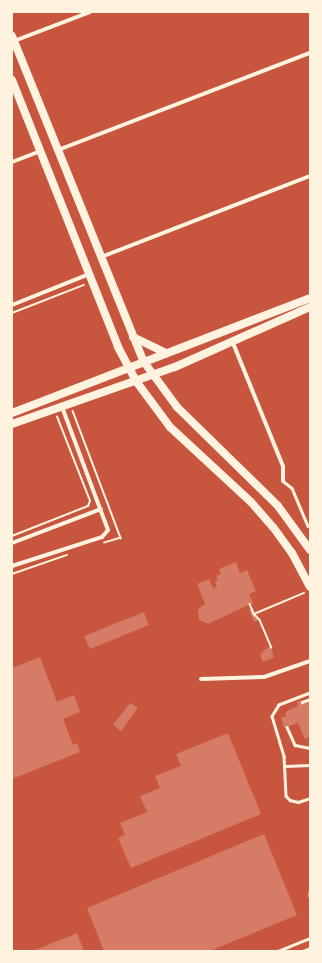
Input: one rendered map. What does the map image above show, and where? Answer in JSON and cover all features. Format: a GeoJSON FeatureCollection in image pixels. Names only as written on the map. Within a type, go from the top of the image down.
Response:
{"type":"FeatureCollection","features":[{"type":"Feature","properties":{"kind":"main road"},"geometry":{"type":"LineString","coordinates":[[13,38],[131,335],[144,362],[152,375],[193,424],[278,506],[310,550]]}},
{"type":"Feature","properties":{"kind":"main road"},"geometry":{"type":"LineString","coordinates":[[12,80],[128,367],[136,381],[170,427],[251,502],[273,526],[292,552],[310,586]]}},
{"type":"Feature","properties":{"kind":"main road"},"geometry":{"type":"LineString","coordinates":[[12,413],[310,298]]}},
{"type":"Feature","properties":{"kind":"main road"},"geometry":{"type":"LineString","coordinates":[[12,424],[152,375],[233,343],[310,307]]}},
{"type":"Feature","properties":{"kind":"main road"},"geometry":{"type":"LineString","coordinates":[[131,335],[145,345],[166,353]]}},
{"type":"Feature","properties":{"kind":"street"},"geometry":{"type":"LineString","coordinates":[[13,38],[90,12]]}},
{"type":"Feature","properties":{"kind":"street"},"geometry":{"type":"LineString","coordinates":[[57,150],[310,53]]}},
{"type":"Feature","properties":{"kind":"street"},"geometry":{"type":"LineString","coordinates":[[12,162],[40,151]]}},
{"type":"Feature","properties":{"kind":"street"},"geometry":{"type":"LineString","coordinates":[[100,257],[310,176]]}},
{"type":"Feature","properties":{"kind":"street"},"geometry":{"type":"LineString","coordinates":[[12,305],[90,274]]}},
{"type":"Feature","properties":{"kind":"street"},"geometry":{"type":"LineString","coordinates":[[233,343],[283,466],[283,481]]}},
{"type":"Feature","properties":{"kind":"street"},"geometry":{"type":"LineString","coordinates":[[12,566],[105,536],[108,527],[62,406]]}},
{"type":"Feature","properties":{"kind":"street"},"geometry":{"type":"LineString","coordinates":[[12,543],[101,509]]}},
{"type":"Feature","properties":{"kind":"street"},"geometry":{"type":"LineString","coordinates":[[201,679],[264,677],[310,660]]}},
{"type":"Feature","properties":{"kind":"lane"},"geometry":{"type":"LineString","coordinates":[[283,481],[292,488],[308,526]]}},
{"type":"Feature","properties":{"kind":"lane"},"geometry":{"type":"LineString","coordinates":[[310,693],[279,705],[273,711],[285,766],[284,787],[287,798],[298,802],[310,798]]}},
{"type":"Feature","properties":{"kind":"lane"},"geometry":{"type":"LineString","coordinates":[[302,702],[310,699]]}},
{"type":"Feature","properties":{"kind":"lane"},"geometry":{"type":"LineString","coordinates":[[287,727],[295,745],[310,748]]}},
{"type":"Feature","properties":{"kind":"lane"},"geometry":{"type":"LineString","coordinates":[[285,766],[310,765]]}},
{"type":"Feature","properties":{"kind":"lane"},"geometry":{"type":"LineString","coordinates":[[309,892],[310,896]]}},
{"type":"Feature","properties":{"kind":"lane"},"geometry":{"type":"LineString","coordinates":[[278,951],[310,938]]}},
{"type":"Feature","properties":{"kind":"lane"},"geometry":{"type":"LineString","coordinates":[[303,951],[310,948]]}},
{"type":"Feature","properties":{"kind":"path"},"geometry":{"type":"LineString","coordinates":[[12,313],[84,285]]}},
{"type":"Feature","properties":{"kind":"path"},"geometry":{"type":"LineString","coordinates":[[12,536],[88,506],[90,501],[57,417]]}},
{"type":"Feature","properties":{"kind":"path"},"geometry":{"type":"LineString","coordinates":[[254,614],[304,593]]}},
{"type":"Feature","properties":{"kind":"path"},"geometry":{"type":"LineString","coordinates":[[250,604],[254,614],[260,620],[272,648]]}},
{"type":"Feature","properties":{"kind":"building"},"geometry":{"type":"Polygon","coordinates":[[[236,562],[240,573],[247,570],[256,591],[249,594],[253,603],[208,624],[199,620],[198,609],[205,604],[197,584],[209,579],[213,588],[217,587],[215,581],[218,580],[216,576],[221,574],[219,569],[236,562]]]}},
{"type":"Feature","properties":{"kind":"building"},"geometry":{"type":"Polygon","coordinates":[[[253,608],[259,620],[254,622],[249,610],[253,608]]]}},
{"type":"Feature","properties":{"kind":"building"},"geometry":{"type":"Polygon","coordinates":[[[144,612],[149,625],[90,649],[84,636],[144,612]]]}},
{"type":"Feature","properties":{"kind":"building"},"geometry":{"type":"Polygon","coordinates":[[[270,646],[274,657],[263,662],[260,654],[270,646]]]}},
{"type":"Feature","properties":{"kind":"building"},"geometry":{"type":"Polygon","coordinates":[[[40,657],[57,702],[74,695],[80,712],[63,719],[73,745],[77,743],[80,752],[12,779],[12,668],[40,657]]]}},
{"type":"Feature","properties":{"kind":"building"},"geometry":{"type":"Polygon","coordinates":[[[301,700],[303,704],[310,701],[310,733],[309,737],[305,739],[298,723],[284,728],[281,718],[286,716],[285,713],[289,710],[298,706],[297,702],[301,700]]]}},
{"type":"Feature","properties":{"kind":"building"},"geometry":{"type":"Polygon","coordinates":[[[130,703],[138,708],[121,731],[113,725],[130,703]]]}},
{"type":"Feature","properties":{"kind":"building"},"geometry":{"type":"Polygon","coordinates":[[[228,733],[261,814],[131,868],[118,838],[125,835],[120,823],[147,812],[140,796],[160,788],[155,776],[181,766],[176,754],[228,733]]]}},
{"type":"Feature","properties":{"kind":"building"},"geometry":{"type":"Polygon","coordinates":[[[264,834],[297,915],[210,951],[104,951],[87,908],[264,834]]]}},
{"type":"Feature","properties":{"kind":"building"},"geometry":{"type":"Polygon","coordinates":[[[77,933],[84,951],[33,951],[77,933]]]}}]}
